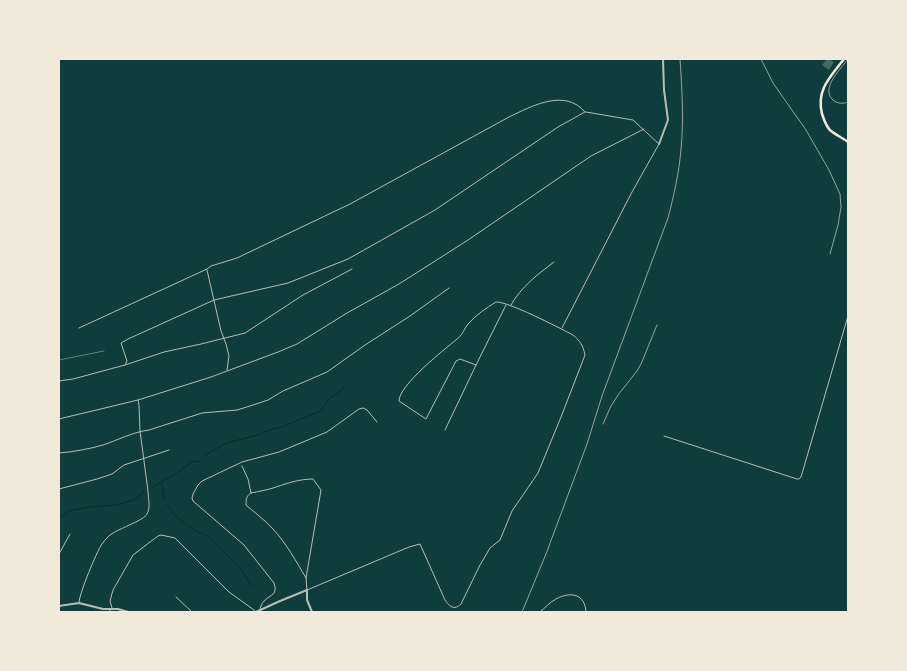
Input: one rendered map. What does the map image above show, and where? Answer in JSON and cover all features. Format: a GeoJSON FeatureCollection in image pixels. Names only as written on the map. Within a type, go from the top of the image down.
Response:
{"type":"FeatureCollection","features":[{"type":"Feature","properties":{"kind":"main road"},"geometry":{"type":"LineString","coordinates":[[844,59],[824,85],[820,99],[823,117],[831,131],[848,142]]}},
{"type":"Feature","properties":{"kind":"street"},"geometry":{"type":"LineString","coordinates":[[561,329],[659,144],[668,120],[664,90],[664,59]]}},
{"type":"Feature","properties":{"kind":"street"},"geometry":{"type":"LineString","coordinates":[[79,328],[211,266],[237,258],[350,204],[534,105],[551,101],[567,101],[580,105],[586,112]]}},
{"type":"Feature","properties":{"kind":"street"},"geometry":{"type":"LineString","coordinates":[[124,365],[126,361],[121,343],[214,300],[288,283],[348,259],[434,210],[558,128],[586,112],[633,120],[659,144]]}},
{"type":"Feature","properties":{"kind":"street"},"geometry":{"type":"LineString","coordinates":[[59,419],[138,400],[227,372],[297,344],[347,313],[391,289],[468,240],[591,156],[644,129]]}},
{"type":"Feature","properties":{"kind":"street"},"geometry":{"type":"LineString","coordinates":[[510,306],[515,297],[533,278],[554,262]]}},
{"type":"Feature","properties":{"kind":"street"},"geometry":{"type":"LineString","coordinates":[[207,269],[229,356],[227,372]]}},
{"type":"Feature","properties":{"kind":"street"},"geometry":{"type":"LineString","coordinates":[[59,381],[124,365],[164,352],[244,333],[303,295],[352,269]]}},
{"type":"Feature","properties":{"kind":"street"},"geometry":{"type":"LineString","coordinates":[[59,453],[101,446],[140,431],[149,430],[202,413],[238,410],[268,400],[283,390],[327,372],[448,288]]}},
{"type":"Feature","properties":{"kind":"street"},"geometry":{"type":"LineString","coordinates":[[112,608],[110,601],[113,590],[133,555],[158,536],[175,538],[229,592],[255,612],[420,544],[445,600],[449,606],[458,607],[468,592],[480,564],[490,548],[500,540],[512,511],[538,473],[585,355],[579,340],[561,329],[499,301],[472,320],[458,338],[409,382],[399,397],[399,401],[426,419],[456,361],[460,359],[476,365]]}},
{"type":"Feature","properties":{"kind":"street"},"geometry":{"type":"LineString","coordinates":[[445,430],[507,304]]}},
{"type":"Feature","properties":{"kind":"street"},"geometry":{"type":"LineString","coordinates":[[664,436],[799,479],[848,316]]}},
{"type":"Feature","properties":{"kind":"street"},"geometry":{"type":"LineString","coordinates":[[79,603],[79,598],[102,545],[112,533],[144,517],[148,512],[150,505],[140,431],[138,400]]}},
{"type":"Feature","properties":{"kind":"street"},"geometry":{"type":"LineString","coordinates":[[259,611],[263,603],[274,592],[274,583],[244,545],[193,501],[192,498],[196,489],[202,481],[241,463],[279,452],[327,432],[360,409],[367,410],[377,422]]}},
{"type":"Feature","properties":{"kind":"street"},"geometry":{"type":"LineString","coordinates":[[59,489],[112,474],[124,466],[169,450]]}},
{"type":"Feature","properties":{"kind":"street"},"geometry":{"type":"LineString","coordinates":[[242,466],[252,493]]}},
{"type":"Feature","properties":{"kind":"street"},"geometry":{"type":"LineString","coordinates":[[306,578],[274,530],[246,505],[247,497],[252,493],[309,479],[312,479],[321,490],[306,578],[307,600],[312,612]]}},
{"type":"Feature","properties":{"kind":"street"},"geometry":{"type":"LineString","coordinates":[[59,554],[70,534]]}},
{"type":"Feature","properties":{"kind":"street"},"geometry":{"type":"LineString","coordinates":[[540,612],[556,599],[572,595],[583,599],[586,605],[586,612]]}},
{"type":"Feature","properties":{"kind":"street"},"geometry":{"type":"LineString","coordinates":[[176,597],[192,612]]}},
{"type":"Feature","properties":{"kind":"street"},"geometry":{"type":"LineString","coordinates":[[59,606],[79,603],[102,609],[112,608],[128,612]]}},
{"type":"Feature","properties":{"kind":"street"},"geometry":{"type":"LineString","coordinates":[[109,612],[112,608]]}},
{"type":"Feature","properties":{"kind":"lane"},"geometry":{"type":"LineString","coordinates":[[59,360],[104,350]]}},
{"type":"Feature","properties":{"kind":"building"},"geometry":{"type":"Polygon","coordinates":[[[827,59],[834,62],[829,70],[822,65],[827,59]]]}},
{"type":"Feature","properties":{"kind":"waterway"},"geometry":{"type":"LineString","coordinates":[[204,456],[226,443],[282,427],[320,411],[331,397],[340,392],[343,387]]}},
{"type":"Feature","properties":{"kind":"waterway"},"geometry":{"type":"LineString","coordinates":[[151,488],[192,462],[200,461]]}},
{"type":"Feature","properties":{"kind":"waterway"},"geometry":{"type":"LineString","coordinates":[[161,482],[165,499]]}},
{"type":"Feature","properties":{"kind":"waterway"},"geometry":{"type":"LineString","coordinates":[[59,518],[68,511],[116,505],[137,499],[144,491]]}},
{"type":"Feature","properties":{"kind":"waterway"},"geometry":{"type":"LineString","coordinates":[[167,504],[182,522],[209,537],[217,544],[243,572],[251,586]]}},
{"type":"Feature","properties":{"kind":"tram line"},"geometry":{"type":"LineString","coordinates":[[848,59],[833,79],[829,90],[833,100],[840,103],[848,102]]}},
{"type":"Feature","properties":{"kind":"railway"},"geometry":{"type":"LineString","coordinates":[[522,612],[587,444],[602,396],[668,218],[678,175],[682,138],[680,59]]}},
{"type":"Feature","properties":{"kind":"railway"},"geometry":{"type":"LineString","coordinates":[[761,59],[773,83],[806,130],[829,170],[840,194],[841,207],[830,254]]}},
{"type":"Feature","properties":{"kind":"railway"},"geometry":{"type":"LineString","coordinates":[[603,424],[611,406],[641,364],[657,325]]}}]}
